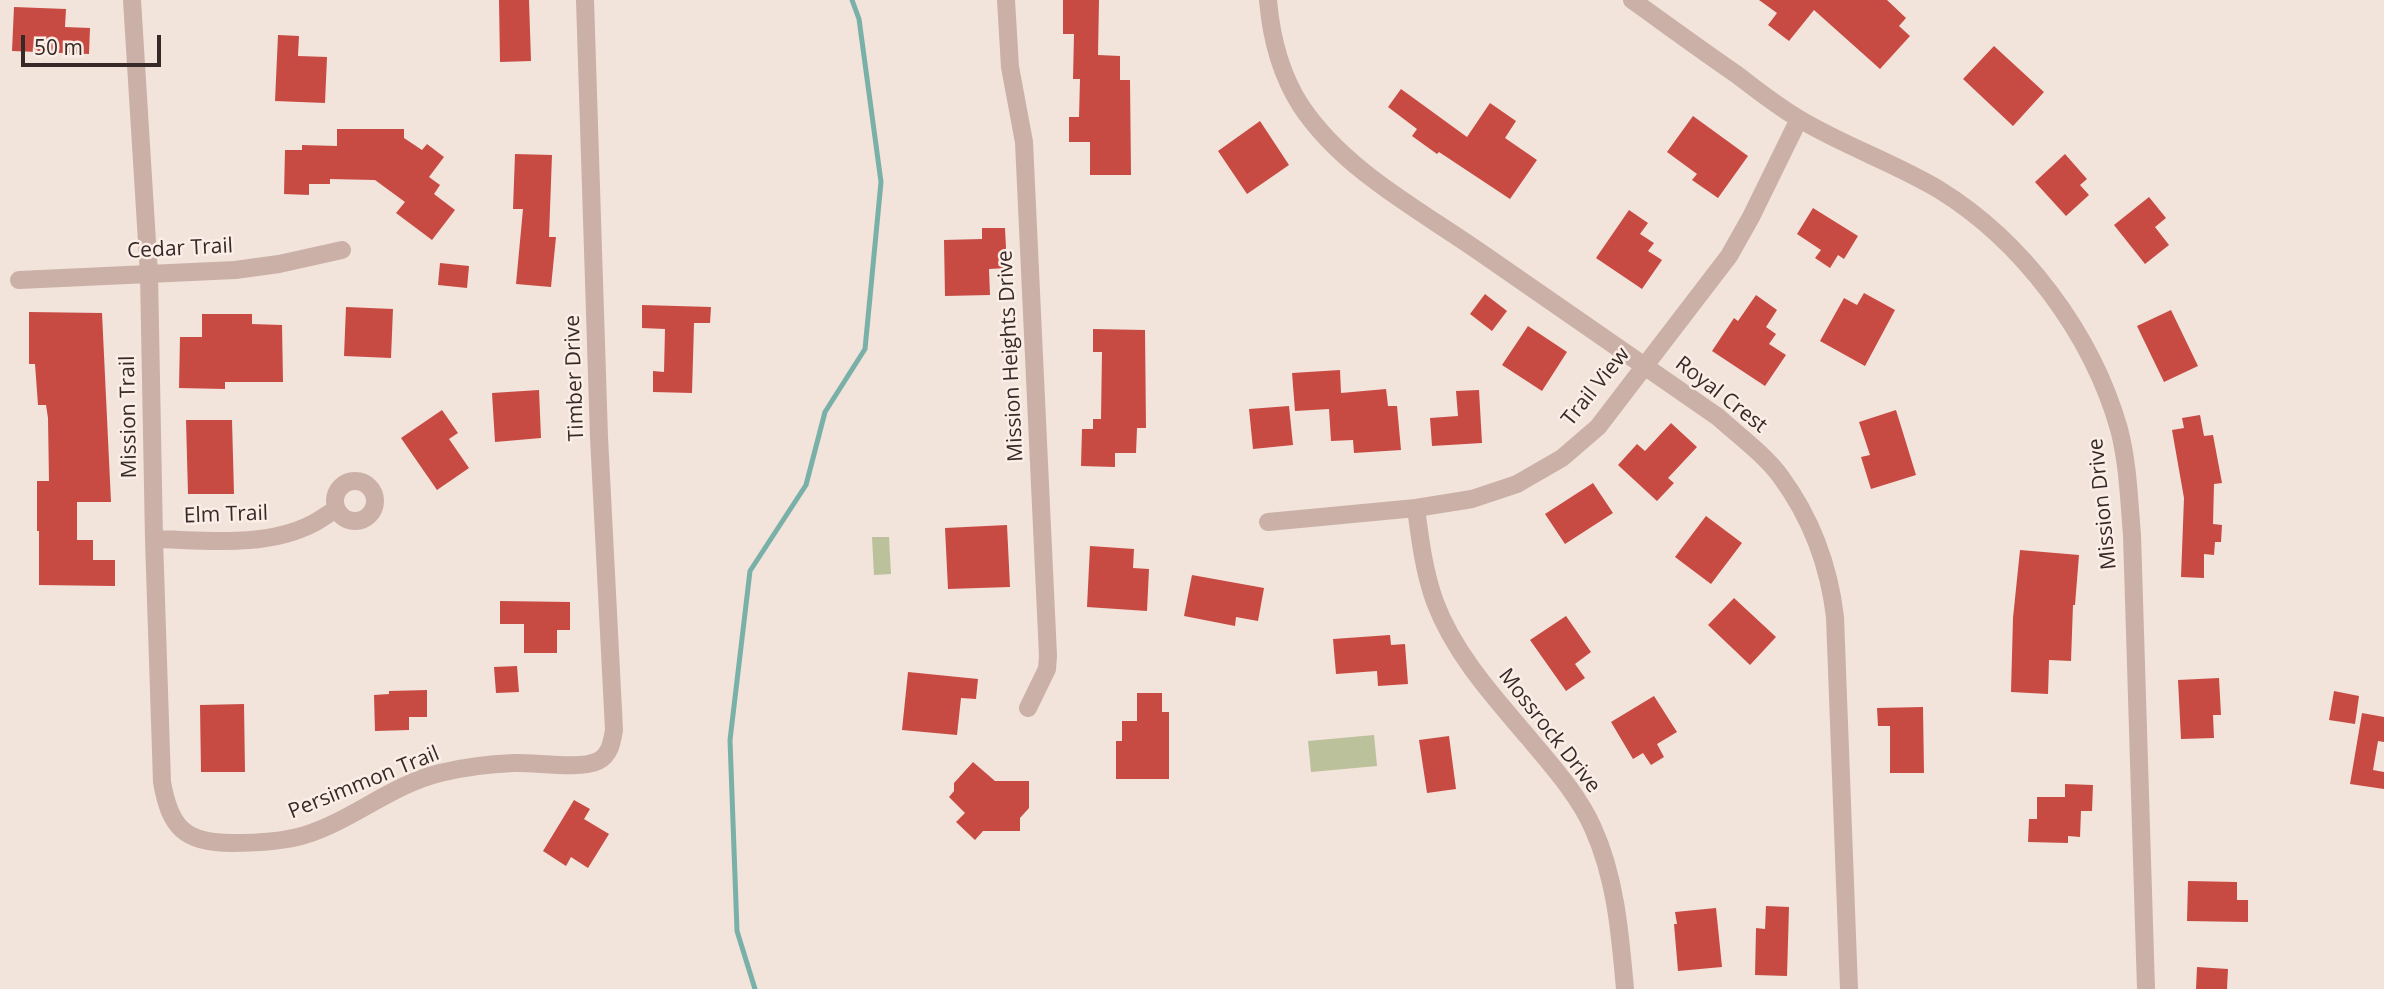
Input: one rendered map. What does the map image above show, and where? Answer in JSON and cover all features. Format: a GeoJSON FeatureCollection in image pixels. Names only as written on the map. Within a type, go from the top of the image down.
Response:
{"type":"FeatureCollection","features":[{"type":"Feature","properties":{"kind":"street","name":"Mission Trail"},"geometry":{"type":"LineString","coordinates":[[132,0],[149,274],[162,782],[170,815],[179,829]]}},
{"type":"Feature","properties":{"kind":"street","name":"Timber Drive"},"geometry":{"type":"LineString","coordinates":[[585,0],[599,437],[614,730],[607,754]]}},
{"type":"Feature","properties":{"kind":"street","name":"Mission Heights Drive"},"geometry":{"type":"LineString","coordinates":[[1006,0],[1010,67],[1024,142],[1048,656],[1047,669],[1028,708]]}},
{"type":"Feature","properties":{"kind":"street","name":"Royal Crest"},"geometry":{"type":"LineString","coordinates":[[1268,0],[1272,34],[1289,82],[1300,104],[1338,148],[1402,199],[1718,417],[1780,475],[1815,537],[1832,589],[1849,989]]}},
{"type":"Feature","properties":{"kind":"street","name":"Mission Drive"},"geometry":{"type":"LineString","coordinates":[[1632,0],[1799,119],[1909,173],[1961,204],[1983,221],[2002,238],[2047,289],[2099,372],[2120,431],[2132,534],[2146,989]]}},
{"type":"Feature","properties":{"kind":"street","name":"Trail View"},"geometry":{"type":"LineString","coordinates":[[1268,522],[1416,508],[1472,499],[1508,488],[1539,473],[1581,443],[1598,426],[1739,240],[1799,119]]}},
{"type":"Feature","properties":{"kind":"street","name":"Cedar Trail"},"geometry":{"type":"LineString","coordinates":[[19,280],[234,270],[279,264],[342,250]]}},
{"type":"Feature","properties":{"kind":"street","name":"Mossrock Drive"},"geometry":{"type":"LineString","coordinates":[[1416,508],[1434,600],[1446,625],[1481,680],[1574,796],[1592,827],[1607,864],[1615,896],[1625,989]]}},
{"type":"Feature","properties":{"kind":"street","name":"Elm Trail"},"geometry":{"type":"LineString","coordinates":[[154,539],[221,541],[277,536],[311,524],[335,509]]}},
{"type":"Feature","properties":{"kind":"street","name":"Persimmon Trail"},"geometry":{"type":"LineString","coordinates":[[179,829],[196,839],[212,843],[281,840],[305,835],[327,826],[381,797],[436,774],[515,763],[583,765],[598,761],[607,754]]}},
{"type":"Feature","properties":{"kind":"green space"},"geometry":{"type":"Polygon","coordinates":[[[872,537],[889,537],[891,574],[874,575],[872,537]]]}},
{"type":"Feature","properties":{"kind":"green space"},"geometry":{"type":"Polygon","coordinates":[[[1374,735],[1377,766],[1311,772],[1308,741],[1374,735]]]}},
{"type":"Feature","properties":{"kind":"building"},"geometry":{"type":"Polygon","coordinates":[[[499,0],[529,0],[531,61],[500,62],[499,0]]]}},
{"type":"Feature","properties":{"kind":"building"},"geometry":{"type":"Polygon","coordinates":[[[1063,0],[1099,0],[1098,55],[1120,56],[1120,80],[1130,80],[1131,175],[1090,175],[1090,142],[1069,142],[1069,117],[1079,117],[1080,79],[1073,79],[1074,34],[1063,34],[1063,0]]]}},
{"type":"Feature","properties":{"kind":"building"},"geometry":{"type":"Polygon","coordinates":[[[1759,0],[1887,0],[1906,18],[1899,26],[1910,36],[1880,69],[1814,10],[1789,41],[1768,25],[1777,13],[1759,0]]]}},
{"type":"Feature","properties":{"kind":"building"},"geometry":{"type":"Polygon","coordinates":[[[14,7],[66,9],[65,27],[90,28],[89,54],[12,51],[14,7]]]}},
{"type":"Feature","properties":{"kind":"building"},"geometry":{"type":"Polygon","coordinates":[[[278,35],[299,36],[298,56],[327,57],[325,103],[275,101],[278,35]]]}},
{"type":"Feature","properties":{"kind":"building"},"geometry":{"type":"Polygon","coordinates":[[[1994,46],[2044,92],[2013,126],[1963,79],[1994,46]]]}},
{"type":"Feature","properties":{"kind":"building"},"geometry":{"type":"Polygon","coordinates":[[[1401,89],[1467,137],[1490,103],[1516,121],[1505,138],[1537,160],[1510,199],[1412,136],[1417,129],[1388,107],[1401,89]]]}},
{"type":"Feature","properties":{"kind":"building"},"geometry":{"type":"Polygon","coordinates":[[[1693,116],[1748,156],[1718,198],[1692,180],[1697,174],[1667,152],[1693,116]]]}},
{"type":"Feature","properties":{"kind":"building"},"geometry":{"type":"Polygon","coordinates":[[[1260,121],[1289,165],[1247,194],[1218,151],[1260,121]]]}},
{"type":"Feature","properties":{"kind":"building"},"geometry":{"type":"Polygon","coordinates":[[[337,129],[404,129],[404,138],[422,150],[427,144],[444,157],[429,177],[440,185],[434,194],[455,210],[432,240],[396,213],[405,202],[375,180],[330,179],[330,184],[309,184],[309,195],[284,194],[285,150],[302,150],[302,145],[337,146],[337,129]]]}},
{"type":"Feature","properties":{"kind":"building"},"geometry":{"type":"Polygon","coordinates":[[[515,154],[552,155],[549,237],[556,237],[551,287],[516,284],[523,209],[513,209],[515,154]]]}},
{"type":"Feature","properties":{"kind":"building"},"geometry":{"type":"Polygon","coordinates":[[[2065,154],[2087,179],[2080,185],[2089,195],[2066,216],[2035,182],[2065,154]]]}},
{"type":"Feature","properties":{"kind":"building"},"geometry":{"type":"Polygon","coordinates":[[[2149,197],[2166,218],[2155,227],[2169,245],[2145,264],[2114,225],[2149,197]]]}},
{"type":"Feature","properties":{"kind":"building"},"geometry":{"type":"Polygon","coordinates":[[[1813,208],[1858,236],[1844,259],[1838,255],[1830,268],[1815,258],[1821,250],[1797,234],[1813,208]]]}},
{"type":"Feature","properties":{"kind":"building"},"geometry":{"type":"Polygon","coordinates":[[[1629,210],[1648,223],[1640,234],[1654,243],[1648,251],[1662,260],[1642,289],[1596,258],[1629,210]]]}},
{"type":"Feature","properties":{"kind":"building"},"geometry":{"type":"Polygon","coordinates":[[[982,228],[1005,228],[1007,268],[989,269],[990,295],[945,296],[944,240],[982,239],[982,228]]]}},
{"type":"Feature","properties":{"kind":"building"},"geometry":{"type":"Polygon","coordinates":[[[440,263],[469,266],[467,288],[438,285],[440,263]]]}},
{"type":"Feature","properties":{"kind":"building"},"geometry":{"type":"Polygon","coordinates":[[[1864,293],[1895,310],[1865,366],[1820,341],[1844,298],[1857,305],[1864,293]]]}},
{"type":"Feature","properties":{"kind":"building"},"geometry":{"type":"Polygon","coordinates":[[[1485,294],[1507,311],[1492,331],[1470,314],[1485,294]]]}},
{"type":"Feature","properties":{"kind":"building"},"geometry":{"type":"Polygon","coordinates":[[[1756,295],[1777,310],[1766,327],[1776,334],[1769,344],[1786,355],[1765,386],[1712,351],[1734,318],[1738,321],[1756,295]]]}},
{"type":"Feature","properties":{"kind":"building"},"geometry":{"type":"Polygon","coordinates":[[[642,305],[711,307],[710,323],[694,323],[692,393],[653,392],[653,371],[664,372],[665,329],[642,328],[642,305]]]}},
{"type":"Feature","properties":{"kind":"building"},"geometry":{"type":"Polygon","coordinates":[[[346,307],[393,309],[391,358],[344,356],[346,307]]]}},
{"type":"Feature","properties":{"kind":"building"},"geometry":{"type":"Polygon","coordinates":[[[2171,310],[2198,366],[2164,382],[2137,326],[2171,310]]]}},
{"type":"Feature","properties":{"kind":"building"},"geometry":{"type":"Polygon","coordinates":[[[29,312],[102,313],[111,502],[77,502],[77,540],[93,540],[93,560],[115,560],[115,586],[39,585],[37,481],[49,481],[48,418],[46,405],[38,405],[35,364],[29,364],[29,312]]]}},
{"type":"Feature","properties":{"kind":"building"},"geometry":{"type":"Polygon","coordinates":[[[202,314],[252,314],[252,324],[282,325],[283,382],[225,382],[225,389],[179,388],[180,337],[202,337],[202,314]]]}},
{"type":"Feature","properties":{"kind":"building"},"geometry":{"type":"Polygon","coordinates":[[[1528,326],[1567,352],[1542,391],[1502,365],[1528,326]]]}},
{"type":"Feature","properties":{"kind":"building"},"geometry":{"type":"Polygon","coordinates":[[[1093,329],[1145,330],[1146,428],[1137,428],[1136,453],[1115,453],[1115,467],[1081,466],[1082,429],[1093,429],[1093,419],[1101,419],[1102,352],[1093,352],[1093,329]]]}},
{"type":"Feature","properties":{"kind":"building"},"geometry":{"type":"Polygon","coordinates":[[[1340,370],[1341,393],[1386,389],[1388,406],[1397,406],[1401,450],[1354,453],[1353,440],[1331,441],[1329,409],[1295,411],[1292,373],[1340,370]]]}},
{"type":"Feature","properties":{"kind":"building"},"geometry":{"type":"Polygon","coordinates":[[[539,390],[541,438],[495,442],[492,393],[539,390]]]}},
{"type":"Feature","properties":{"kind":"building"},"geometry":{"type":"Polygon","coordinates":[[[1479,390],[1482,443],[1432,446],[1430,418],[1458,416],[1456,391],[1479,390]]]}},
{"type":"Feature","properties":{"kind":"building"},"geometry":{"type":"Polygon","coordinates":[[[1289,406],[1293,445],[1253,449],[1249,409],[1289,406]]]}},
{"type":"Feature","properties":{"kind":"building"},"geometry":{"type":"Polygon","coordinates":[[[442,410],[458,433],[449,439],[469,468],[437,490],[401,438],[442,410]]]}},
{"type":"Feature","properties":{"kind":"building"},"geometry":{"type":"Polygon","coordinates":[[[1896,410],[1916,475],[1871,489],[1861,457],[1870,455],[1859,422],[1896,410]]]}},
{"type":"Feature","properties":{"kind":"building"},"geometry":{"type":"Polygon","coordinates":[[[2200,415],[2204,436],[2213,435],[2222,483],[2214,484],[2213,524],[2222,525],[2221,542],[2215,542],[2214,555],[2204,554],[2204,578],[2181,577],[2184,498],[2172,430],[2184,428],[2182,418],[2200,415]]]}},
{"type":"Feature","properties":{"kind":"building"},"geometry":{"type":"Polygon","coordinates":[[[186,420],[232,420],[234,494],[188,494],[186,420]]]}},
{"type":"Feature","properties":{"kind":"building"},"geometry":{"type":"Polygon","coordinates":[[[1671,423],[1697,447],[1668,478],[1674,483],[1657,501],[1618,465],[1637,444],[1645,451],[1671,423]]]}},
{"type":"Feature","properties":{"kind":"building"},"geometry":{"type":"Polygon","coordinates":[[[1593,483],[1613,513],[1565,544],[1545,514],[1593,483]]]}},
{"type":"Feature","properties":{"kind":"building"},"geometry":{"type":"Polygon","coordinates":[[[1706,516],[1742,543],[1711,584],[1675,557],[1706,516]]]}},
{"type":"Feature","properties":{"kind":"building"},"geometry":{"type":"Polygon","coordinates":[[[1007,525],[1010,587],[948,589],[945,528],[1007,525]]]}},
{"type":"Feature","properties":{"kind":"building"},"geometry":{"type":"Polygon","coordinates":[[[1090,546],[1134,549],[1133,568],[1149,569],[1147,611],[1087,607],[1090,546]]]}},
{"type":"Feature","properties":{"kind":"building"},"geometry":{"type":"Polygon","coordinates":[[[2020,550],[2079,555],[2073,605],[2071,661],[2049,660],[2048,694],[2011,692],[2013,618],[2020,550]]]}},
{"type":"Feature","properties":{"kind":"building"},"geometry":{"type":"Polygon","coordinates":[[[1192,575],[1264,588],[1258,621],[1236,617],[1235,626],[1184,616],[1192,575]]]}},
{"type":"Feature","properties":{"kind":"building"},"geometry":{"type":"Polygon","coordinates":[[[1734,598],[1776,637],[1750,665],[1708,625],[1734,598]]]}},
{"type":"Feature","properties":{"kind":"building"},"geometry":{"type":"Polygon","coordinates":[[[500,601],[570,602],[570,630],[557,630],[557,653],[524,653],[524,624],[500,624],[500,601]]]}},
{"type":"Feature","properties":{"kind":"building"},"geometry":{"type":"Polygon","coordinates":[[[1566,616],[1591,652],[1575,664],[1585,678],[1566,691],[1530,640],[1566,616]]]}},
{"type":"Feature","properties":{"kind":"building"},"geometry":{"type":"Polygon","coordinates":[[[1390,635],[1391,645],[1405,644],[1408,684],[1378,686],[1377,671],[1336,674],[1333,639],[1390,635]]]}},
{"type":"Feature","properties":{"kind":"building"},"geometry":{"type":"Polygon","coordinates":[[[517,666],[519,692],[496,693],[494,667],[517,666]]]}},
{"type":"Feature","properties":{"kind":"building"},"geometry":{"type":"Polygon","coordinates":[[[908,672],[978,679],[976,699],[961,698],[957,735],[902,730],[908,672]]]}},
{"type":"Feature","properties":{"kind":"building"},"geometry":{"type":"Polygon","coordinates":[[[2219,678],[2221,715],[2213,715],[2214,738],[2181,739],[2178,680],[2219,678]]]}},
{"type":"Feature","properties":{"kind":"building"},"geometry":{"type":"Polygon","coordinates":[[[427,690],[427,717],[409,717],[409,730],[375,731],[374,695],[389,694],[389,691],[427,690]]]}},
{"type":"Feature","properties":{"kind":"building"},"geometry":{"type":"Polygon","coordinates":[[[2334,691],[2359,696],[2355,724],[2329,720],[2334,691]]]}},
{"type":"Feature","properties":{"kind":"building"},"geometry":{"type":"Polygon","coordinates":[[[1137,693],[1162,693],[1162,712],[1169,712],[1169,779],[1116,779],[1116,741],[1122,741],[1122,721],[1137,721],[1137,693]]]}},
{"type":"Feature","properties":{"kind":"building"},"geometry":{"type":"Polygon","coordinates":[[[1654,696],[1677,732],[1657,744],[1664,757],[1651,765],[1643,753],[1633,759],[1611,722],[1654,696]]]}},
{"type":"Feature","properties":{"kind":"building"},"geometry":{"type":"Polygon","coordinates":[[[244,704],[245,772],[201,772],[200,705],[244,704]]]}},
{"type":"Feature","properties":{"kind":"building"},"geometry":{"type":"Polygon","coordinates":[[[1923,707],[1924,773],[1890,773],[1890,726],[1878,726],[1877,708],[1923,707]]]}},
{"type":"Feature","properties":{"kind":"building"},"geometry":{"type":"Polygon","coordinates":[[[2362,713],[2384,717],[2384,742],[2378,741],[2373,770],[2384,772],[2384,789],[2350,784],[2362,713]]]}},
{"type":"Feature","properties":{"kind":"building"},"geometry":{"type":"Polygon","coordinates":[[[1449,736],[1456,789],[1427,793],[1419,740],[1449,736]]]}},
{"type":"Feature","properties":{"kind":"building"},"geometry":{"type":"Polygon","coordinates":[[[973,762],[995,781],[1029,781],[1029,808],[1020,818],[1020,831],[983,831],[975,840],[956,822],[965,813],[949,797],[954,791],[954,783],[973,762]]]}},
{"type":"Feature","properties":{"kind":"building"},"geometry":{"type":"Polygon","coordinates":[[[2065,784],[2093,785],[2092,811],[2081,811],[2080,837],[2068,836],[2068,843],[2028,842],[2029,819],[2037,819],[2037,797],[2065,797],[2065,784]]]}},
{"type":"Feature","properties":{"kind":"building"},"geometry":{"type":"Polygon","coordinates":[[[574,800],[590,809],[584,819],[609,834],[588,868],[571,857],[566,866],[543,851],[574,800]]]}},
{"type":"Feature","properties":{"kind":"building"},"geometry":{"type":"Polygon","coordinates":[[[2188,881],[2237,882],[2237,900],[2248,900],[2248,922],[2187,921],[2188,881]]]}},
{"type":"Feature","properties":{"kind":"building"},"geometry":{"type":"Polygon","coordinates":[[[1766,906],[1789,907],[1787,976],[1755,975],[1756,928],[1765,929],[1766,906]]]}},
{"type":"Feature","properties":{"kind":"building"},"geometry":{"type":"Polygon","coordinates":[[[1716,908],[1722,967],[1678,971],[1675,912],[1716,908]]]}},
{"type":"Feature","properties":{"kind":"building"},"geometry":{"type":"Polygon","coordinates":[[[2197,967],[2228,969],[2227,989],[2196,989],[2197,967]]]}},
{"type":"Feature","properties":{"kind":"waterway"},"geometry":{"type":"LineString","coordinates":[[755,989],[737,931],[730,740],[750,571],[806,485],[825,412],[865,349],[881,182],[859,19],[852,0]]}}]}
